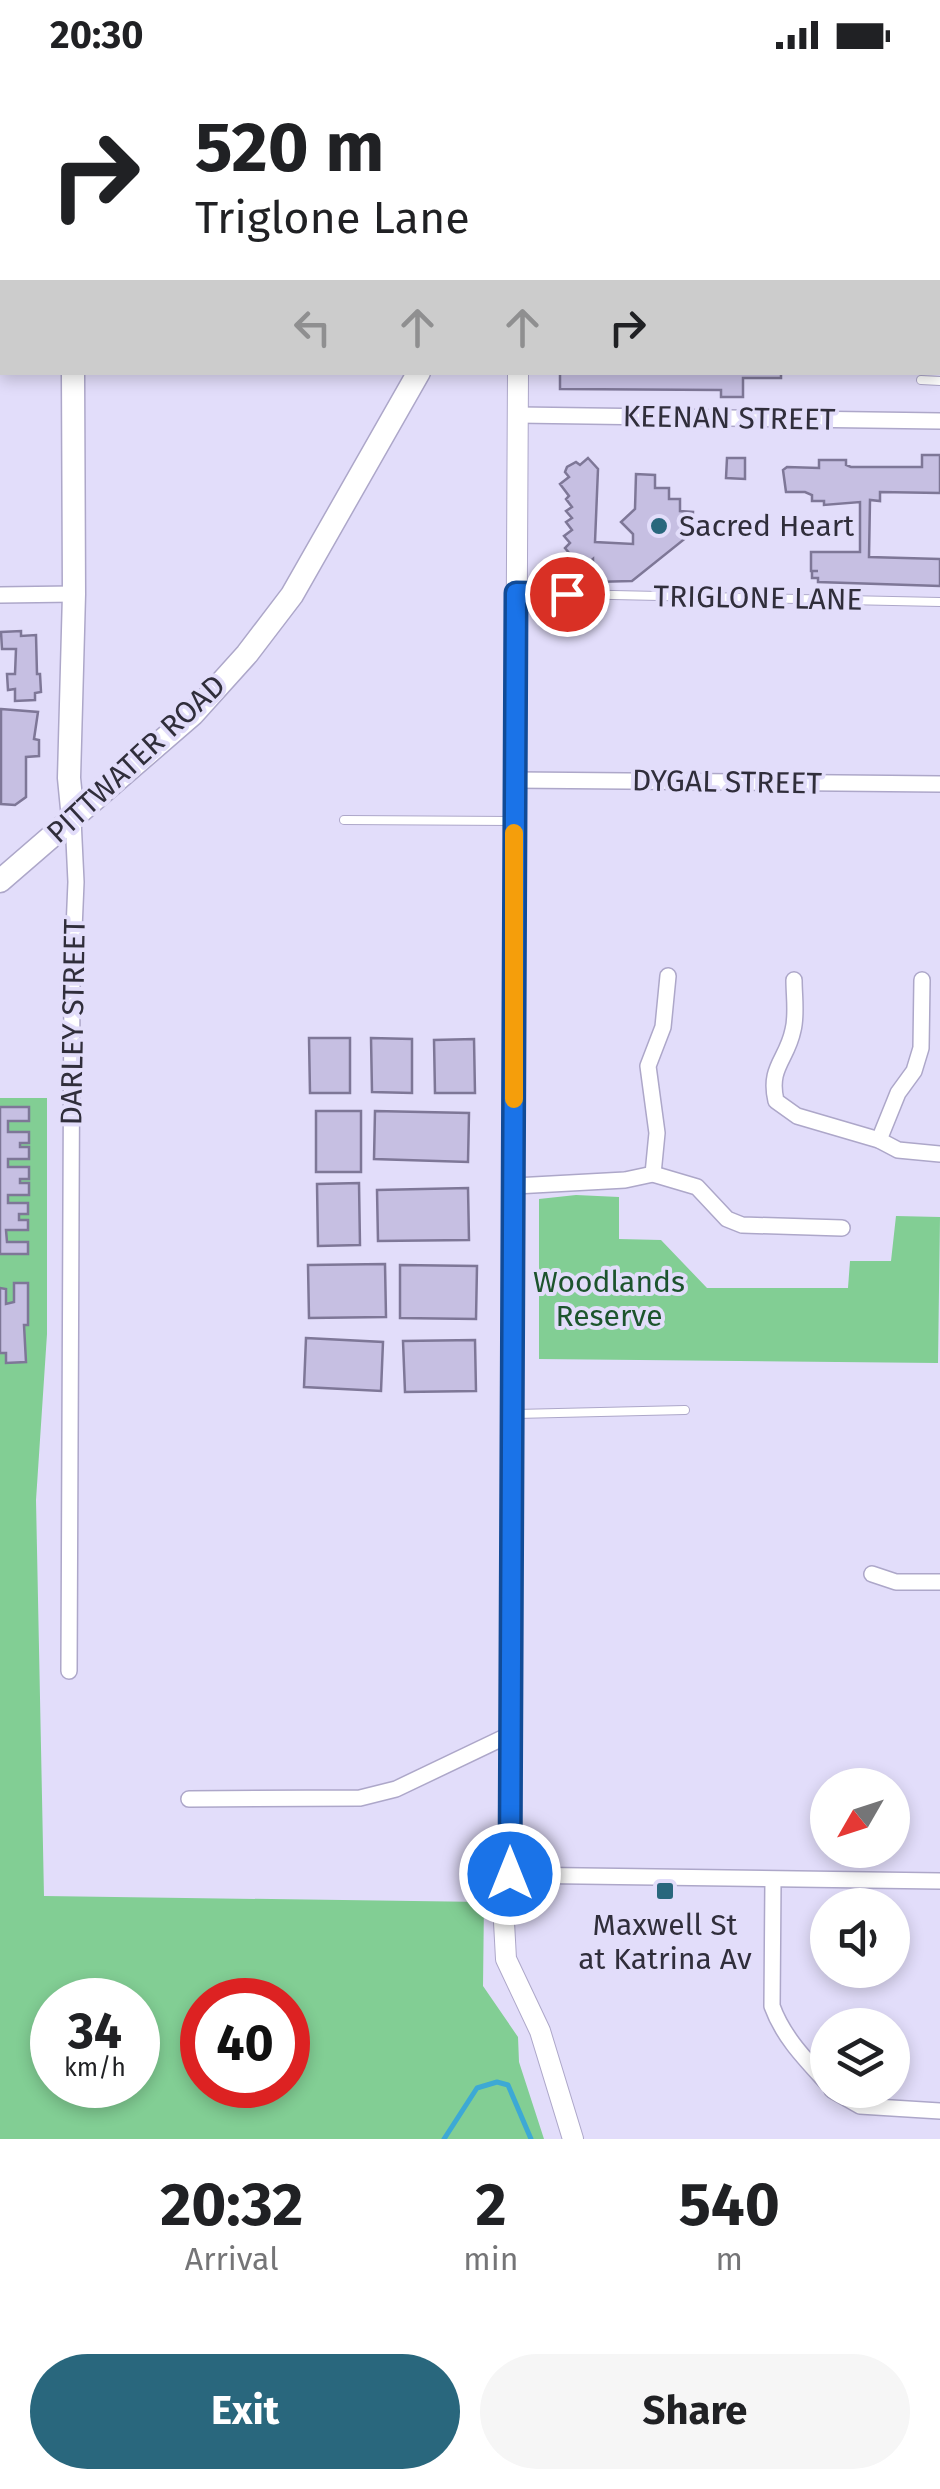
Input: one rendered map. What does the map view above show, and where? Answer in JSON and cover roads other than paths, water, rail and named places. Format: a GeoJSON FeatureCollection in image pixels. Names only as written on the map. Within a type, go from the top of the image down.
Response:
{"type":"FeatureCollection","features":[{"type":"Feature","properties":{"kind":"main road","name":"DARLEY STREET"},"geometry":{"type":"LineString","coordinates":[[72,819],[69,778],[74,594],[73,375]]}},
{"type":"Feature","properties":{"kind":"main road","name":"PITTWATER ROAD"},"geometry":{"type":"LineString","coordinates":[[0,881],[192,714],[247,654],[292,595],[417,375]]}},
{"type":"Feature","properties":{"kind":"street"},"geometry":{"type":"LineString","coordinates":[[518,375],[510,1874],[504,1922],[506,1959],[540,2031],[573,2139]]}},
{"type":"Feature","properties":{"kind":"street","name":"KEENAN STREET"},"geometry":{"type":"LineString","coordinates":[[518,415],[940,421]]}},
{"type":"Feature","properties":{"kind":"street"},"geometry":{"type":"LineString","coordinates":[[0,595],[74,594]]}},
{"type":"Feature","properties":{"kind":"street","name":"DYGAL STREET"},"geometry":{"type":"LineString","coordinates":[[514,780],[940,784]]}},
{"type":"Feature","properties":{"kind":"street","name":"DARLEY STREET"},"geometry":{"type":"LineString","coordinates":[[69,1672],[72,977],[76,882],[72,819]]}},
{"type":"Feature","properties":{"kind":"street"},"geometry":{"type":"LineString","coordinates":[[653,1174],[658,1133],[648,1066],[663,1027],[668,976]]}},
{"type":"Feature","properties":{"kind":"street"},"geometry":{"type":"LineString","coordinates":[[794,980],[794,1028],[776,1068],[772,1085],[776,1100],[796,1116],[880,1140],[898,1150],[940,1154]]}},
{"type":"Feature","properties":{"kind":"street"},"geometry":{"type":"LineString","coordinates":[[880,1140],[921,1048],[922,980]]}},
{"type":"Feature","properties":{"kind":"street"},"geometry":{"type":"LineString","coordinates":[[514,1186],[625,1180],[653,1174],[697,1188],[727,1219],[742,1225],[842,1228]]}},
{"type":"Feature","properties":{"kind":"street"},"geometry":{"type":"LineString","coordinates":[[872,1574],[896,1582],[940,1582]]}},
{"type":"Feature","properties":{"kind":"street"},"geometry":{"type":"LineString","coordinates":[[189,1799],[360,1798],[396,1789],[511,1734]]}},
{"type":"Feature","properties":{"kind":"street"},"geometry":{"type":"LineString","coordinates":[[510,1874],[940,1882]]}},
{"type":"Feature","properties":{"kind":"street"},"geometry":{"type":"LineString","coordinates":[[773,1880],[772,2006],[777,2021],[810,2064]]}},
{"type":"Feature","properties":{"kind":"street"},"geometry":{"type":"LineString","coordinates":[[900,2108],[940,2110]]}},
{"type":"Feature","properties":{"kind":"lane"},"geometry":{"type":"LineString","coordinates":[[921,380],[940,381]]}},
{"type":"Feature","properties":{"kind":"lane","name":"TRIGLONE LANE"},"geometry":{"type":"LineString","coordinates":[[516,593],[940,602]]}},
{"type":"Feature","properties":{"kind":"lane"},"geometry":{"type":"LineString","coordinates":[[344,820],[514,821]]}},
{"type":"Feature","properties":{"kind":"lane"},"geometry":{"type":"LineString","coordinates":[[512,1414],[685,1410]]}},
{"type":"Feature","properties":{"kind":"waterway"},"geometry":{"type":"LineString","coordinates":[[444,2139],[477,2088],[497,2082],[508,2085],[531,2139]]}},
{"type":"Feature","properties":{"kind":"place","name":"Sacred Heart"},"geometry":{"type":"Point","coordinates":[659,526]}},
{"type":"Feature","properties":{"kind":"place","name":"Maxwell St at Katrina Av"},"geometry":{"type":"Point","coordinates":[665,1891]}},
{"type":"Feature","properties":{"kind":"park label","name":"Woodlands Reserve"},"geometry":{"type":"Point","coordinates":[609,1299]}}]}
